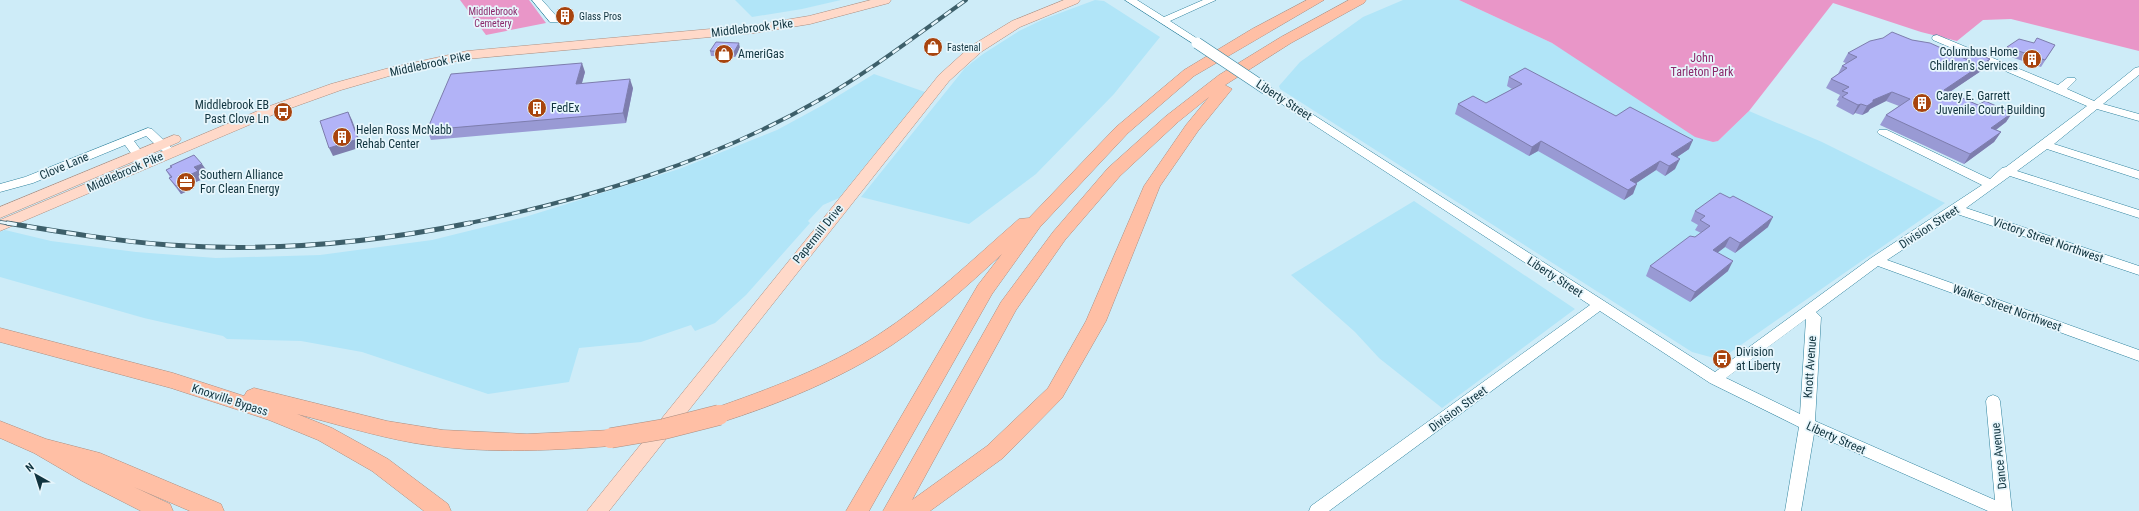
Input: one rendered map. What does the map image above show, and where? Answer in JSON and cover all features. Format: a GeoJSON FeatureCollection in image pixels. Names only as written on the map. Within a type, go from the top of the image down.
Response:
{"type":"FeatureCollection","features":[{"type":"Feature","properties":{"kind":"highway"},"geometry":{"type":"LineString","coordinates":[[856,511],[985,290],[1034,223],[1122,130],[1189,73],[1257,32],[1317,0]]}},
{"type":"Feature","properties":{"kind":"highway"},"geometry":{"type":"LineString","coordinates":[[894,511],[1008,307],[1059,236],[1114,172],[1172,119],[1224,78],[1286,40],[1359,0]]}},
{"type":"Feature","properties":{"kind":"highway"},"geometry":{"type":"LineString","coordinates":[[913,511],[967,474],[995,452],[1055,393],[1096,321],[1152,186],[1192,128],[1220,92],[1286,40]]}},
{"type":"Feature","properties":{"kind":"highway"},"geometry":{"type":"LineString","coordinates":[[173,381],[257,396],[388,430],[471,442],[547,443],[611,438],[664,428],[719,415],[776,395],[818,376],[885,340],[939,300],[1085,168]]}},
{"type":"Feature","properties":{"kind":"highway","name":"Knoxville Bypass"},"geometry":{"type":"LineString","coordinates":[[0,335],[173,381],[276,414],[325,434],[380,465],[440,511]]}},
{"type":"Feature","properties":{"kind":"highway"},"geometry":{"type":"LineString","coordinates":[[0,429],[42,447],[90,475],[162,511]]}},
{"type":"Feature","properties":{"kind":"highway"},"geometry":{"type":"LineString","coordinates":[[42,447],[92,459],[213,511]]}},
{"type":"Feature","properties":{"kind":"main road","name":"Middlebrook Pike"},"geometry":{"type":"LineString","coordinates":[[0,226],[141,159],[279,97],[332,78],[412,56],[468,45],[521,39],[755,20],[798,13],[851,0]]}},
{"type":"Feature","properties":{"kind":"main road","name":"Middlebrook Pike"},"geometry":{"type":"LineString","coordinates":[[166,148],[336,87],[394,71],[467,55],[582,43],[755,29],[810,20],[885,0]]}},
{"type":"Feature","properties":{"kind":"main road","name":"Papermill Drive"},"geometry":{"type":"LineString","coordinates":[[597,511],[944,78],[976,49],[1016,24],[1074,0]]}},
{"type":"Feature","properties":{"kind":"main road","name":"Middlebrook Pike"},"geometry":{"type":"LineString","coordinates":[[0,213],[141,159]]}},
{"type":"Feature","properties":{"kind":"street"},"geometry":{"type":"LineString","coordinates":[[537,0],[554,20]]}},
{"type":"Feature","properties":{"kind":"street","name":"Liberty Street"},"geometry":{"type":"LineString","coordinates":[[1130,0],[1715,379],[1806,424],[2004,511]]}},
{"type":"Feature","properties":{"kind":"street"},"geometry":{"type":"LineString","coordinates":[[1163,21],[1211,0]]}},
{"type":"Feature","properties":{"kind":"street"},"geometry":{"type":"LineString","coordinates":[[1937,38],[2095,105],[2139,118]]}},
{"type":"Feature","properties":{"kind":"street","name":"Division Street"},"geometry":{"type":"LineString","coordinates":[[1715,379],[1810,315],[1876,261],[1956,209],[2006,171],[2045,145],[2139,70]]}},
{"type":"Feature","properties":{"kind":"street"},"geometry":{"type":"LineString","coordinates":[[2059,90],[2071,80]]}},
{"type":"Feature","properties":{"kind":"street","name":"Clove Lane"},"geometry":{"type":"LineString","coordinates":[[0,188],[29,180],[148,131],[166,148]]}},
{"type":"Feature","properties":{"kind":"street"},"geometry":{"type":"LineString","coordinates":[[1884,132],[1990,184]]}},
{"type":"Feature","properties":{"kind":"street"},"geometry":{"type":"LineString","coordinates":[[127,139],[141,159]]}},
{"type":"Feature","properties":{"kind":"street"},"geometry":{"type":"LineString","coordinates":[[2045,145],[2139,175]]}},
{"type":"Feature","properties":{"kind":"street"},"geometry":{"type":"LineString","coordinates":[[2006,171],[2139,214]]}},
{"type":"Feature","properties":{"kind":"street","name":"Victory Street Northwest"},"geometry":{"type":"LineString","coordinates":[[1956,209],[2139,271]]}},
{"type":"Feature","properties":{"kind":"street","name":"Walker Street Northwest"},"geometry":{"type":"LineString","coordinates":[[1876,261],[2139,356]]}},
{"type":"Feature","properties":{"kind":"street","name":"Division Street"},"geometry":{"type":"LineString","coordinates":[[1317,511],[1599,305]]}},
{"type":"Feature","properties":{"kind":"street","name":"Knott Avenue"},"geometry":{"type":"LineString","coordinates":[[1793,511],[1806,424],[1810,315]]}},
{"type":"Feature","properties":{"kind":"street","name":"Dance Avenue"},"geometry":{"type":"LineString","coordinates":[[1993,401],[2004,511]]}},
{"type":"Feature","properties":{"kind":"shaded area"},"geometry":{"type":"Polygon","coordinates":[[[735,0],[841,0],[802,9],[752,17],[735,0]]]}},
{"type":"Feature","properties":{"kind":"shaded area"},"geometry":{"type":"Polygon","coordinates":[[[1095,0],[1104,1],[1160,37],[1114,94],[1036,174],[969,224],[861,197],[965,68],[983,54],[1019,31],[1044,19],[1095,0]]]}},
{"type":"Feature","properties":{"kind":"shaded area"},"geometry":{"type":"Polygon","coordinates":[[[1403,0],[1459,0],[1552,43],[1718,141],[1749,111],[1822,142],[1945,203],[1728,354],[1714,358],[1692,352],[1280,89],[1279,86],[1300,62],[1363,17],[1403,0]]]}},
{"type":"Feature","properties":{"kind":"shaded area"},"geometry":{"type":"Polygon","coordinates":[[[874,74],[925,92],[839,198],[823,205],[808,221],[810,223],[746,295],[715,323],[695,331],[691,325],[641,342],[579,348],[569,382],[488,394],[362,352],[301,341],[227,339],[223,336],[144,318],[0,277],[0,232],[5,230],[51,241],[136,252],[216,258],[320,255],[432,240],[525,217],[679,169],[777,130],[823,105],[874,74]]]}},
{"type":"Feature","properties":{"kind":"shaded area"},"geometry":{"type":"Polygon","coordinates":[[[1414,201],[1575,309],[1442,408],[1379,358],[1355,332],[1291,275],[1414,201]]]}},
{"type":"Feature","properties":{"kind":"green space","name":"Middlebrook Cemetery"},"geometry":{"type":"Polygon","coordinates":[[[460,0],[529,0],[546,23],[486,35],[460,0]]]}},
{"type":"Feature","properties":{"kind":"green space","name":"John Tarleton Park"},"geometry":{"type":"Polygon","coordinates":[[[1459,0],[2139,0],[2139,51],[2011,19],[1983,20],[1957,41],[1921,32],[1833,3],[1749,111],[1718,141],[1713,142],[1695,137],[1552,43],[1459,0]]]}},
{"type":"Feature","properties":{"kind":"building","name":"Carey E. Garrett Juvenile Court Building"},"geometry":{"type":"Polygon","coordinates":[[[1892,32],[1912,40],[1930,43],[1970,61],[1961,49],[1976,50],[1980,55],[1990,59],[1944,90],[1978,105],[1985,101],[2012,113],[1991,128],[2001,132],[1970,154],[1886,115],[1910,99],[1892,92],[1873,100],[1873,102],[1867,106],[1861,104],[1858,105],[1842,97],[1848,93],[1842,91],[1849,87],[1831,79],[1847,68],[1842,66],[1857,57],[1848,53],[1870,41],[1883,38],[1892,32]]]}},
{"type":"Feature","properties":{"kind":"building"},"geometry":{"type":"Polygon","coordinates":[[[2037,38],[2055,45],[2045,60],[2007,47],[2019,39],[2034,43],[2037,38]]]}},
{"type":"Feature","properties":{"kind":"building"},"geometry":{"type":"Polygon","coordinates":[[[716,42],[739,43],[734,52],[710,51],[716,42]]]}},
{"type":"Feature","properties":{"kind":"building","name":"FedEx"},"geometry":{"type":"Polygon","coordinates":[[[582,63],[576,84],[630,79],[623,113],[427,130],[451,74],[582,63]]]}},
{"type":"Feature","properties":{"kind":"building"},"geometry":{"type":"Polygon","coordinates":[[[1525,68],[1616,116],[1630,107],[1693,140],[1671,154],[1680,159],[1669,166],[1660,161],[1630,180],[1637,184],[1628,190],[1541,141],[1532,147],[1458,104],[1473,96],[1486,103],[1522,84],[1509,77],[1525,68]]]}},
{"type":"Feature","properties":{"kind":"building","name":"Helen Ross McNabb Rehab Center"},"geometry":{"type":"Polygon","coordinates":[[[348,112],[358,139],[329,148],[320,121],[348,112]]]}},
{"type":"Feature","properties":{"kind":"building"},"geometry":{"type":"Polygon","coordinates":[[[194,155],[202,164],[194,167],[198,171],[185,177],[189,181],[176,186],[169,178],[172,177],[166,170],[172,167],[170,166],[194,155]]]}},
{"type":"Feature","properties":{"kind":"building"},"geometry":{"type":"Polygon","coordinates":[[[1720,193],[1730,198],[1733,196],[1773,217],[1740,243],[1730,237],[1713,250],[1733,261],[1695,292],[1650,266],[1690,236],[1695,237],[1710,226],[1700,220],[1705,216],[1695,211],[1720,193]]]}},
{"type":"Feature","properties":{"kind":"railway"},"geometry":{"type":"LineString","coordinates":[[467,224],[557,203],[603,190],[648,176],[736,142],[840,88],[966,0]]}},
{"type":"Feature","properties":{"kind":"railway"},"geometry":{"type":"LineString","coordinates":[[0,222],[13,224]]}},
{"type":"Feature","properties":{"kind":"railway"},"geometry":{"type":"LineString","coordinates":[[7,223],[128,241],[207,247],[282,246],[358,241],[467,224]]}},
{"type":"Feature","properties":{"kind":"place","name":"Glass Pros"},"geometry":{"type":"Point","coordinates":[565,16]}},
{"type":"Feature","properties":{"kind":"place","name":"Fastenal"},"geometry":{"type":"Point","coordinates":[933,47]}},
{"type":"Feature","properties":{"kind":"place","name":"AmeriGas"},"geometry":{"type":"Point","coordinates":[724,54]}},
{"type":"Feature","properties":{"kind":"place","name":"Columbus Home Children's Services"},"geometry":{"type":"Point","coordinates":[2032,59]}},
{"type":"Feature","properties":{"kind":"place","name":"Carey E. Garrett Juvenile Court Building"},"geometry":{"type":"Point","coordinates":[1922,103]}},
{"type":"Feature","properties":{"kind":"place","name":"FedEx"},"geometry":{"type":"Point","coordinates":[537,108]}},
{"type":"Feature","properties":{"kind":"place","name":"Middlebrook EB Past Clove Ln"},"geometry":{"type":"Point","coordinates":[283,112]}},
{"type":"Feature","properties":{"kind":"place","name":"Helen Ross McNabb Rehab Center"},"geometry":{"type":"Point","coordinates":[342,137]}},
{"type":"Feature","properties":{"kind":"place","name":"Southern Alliance For Clean Energy"},"geometry":{"type":"Point","coordinates":[186,182]}},
{"type":"Feature","properties":{"kind":"place","name":"Division at Liberty"},"geometry":{"type":"Point","coordinates":[1722,359]}}]}
